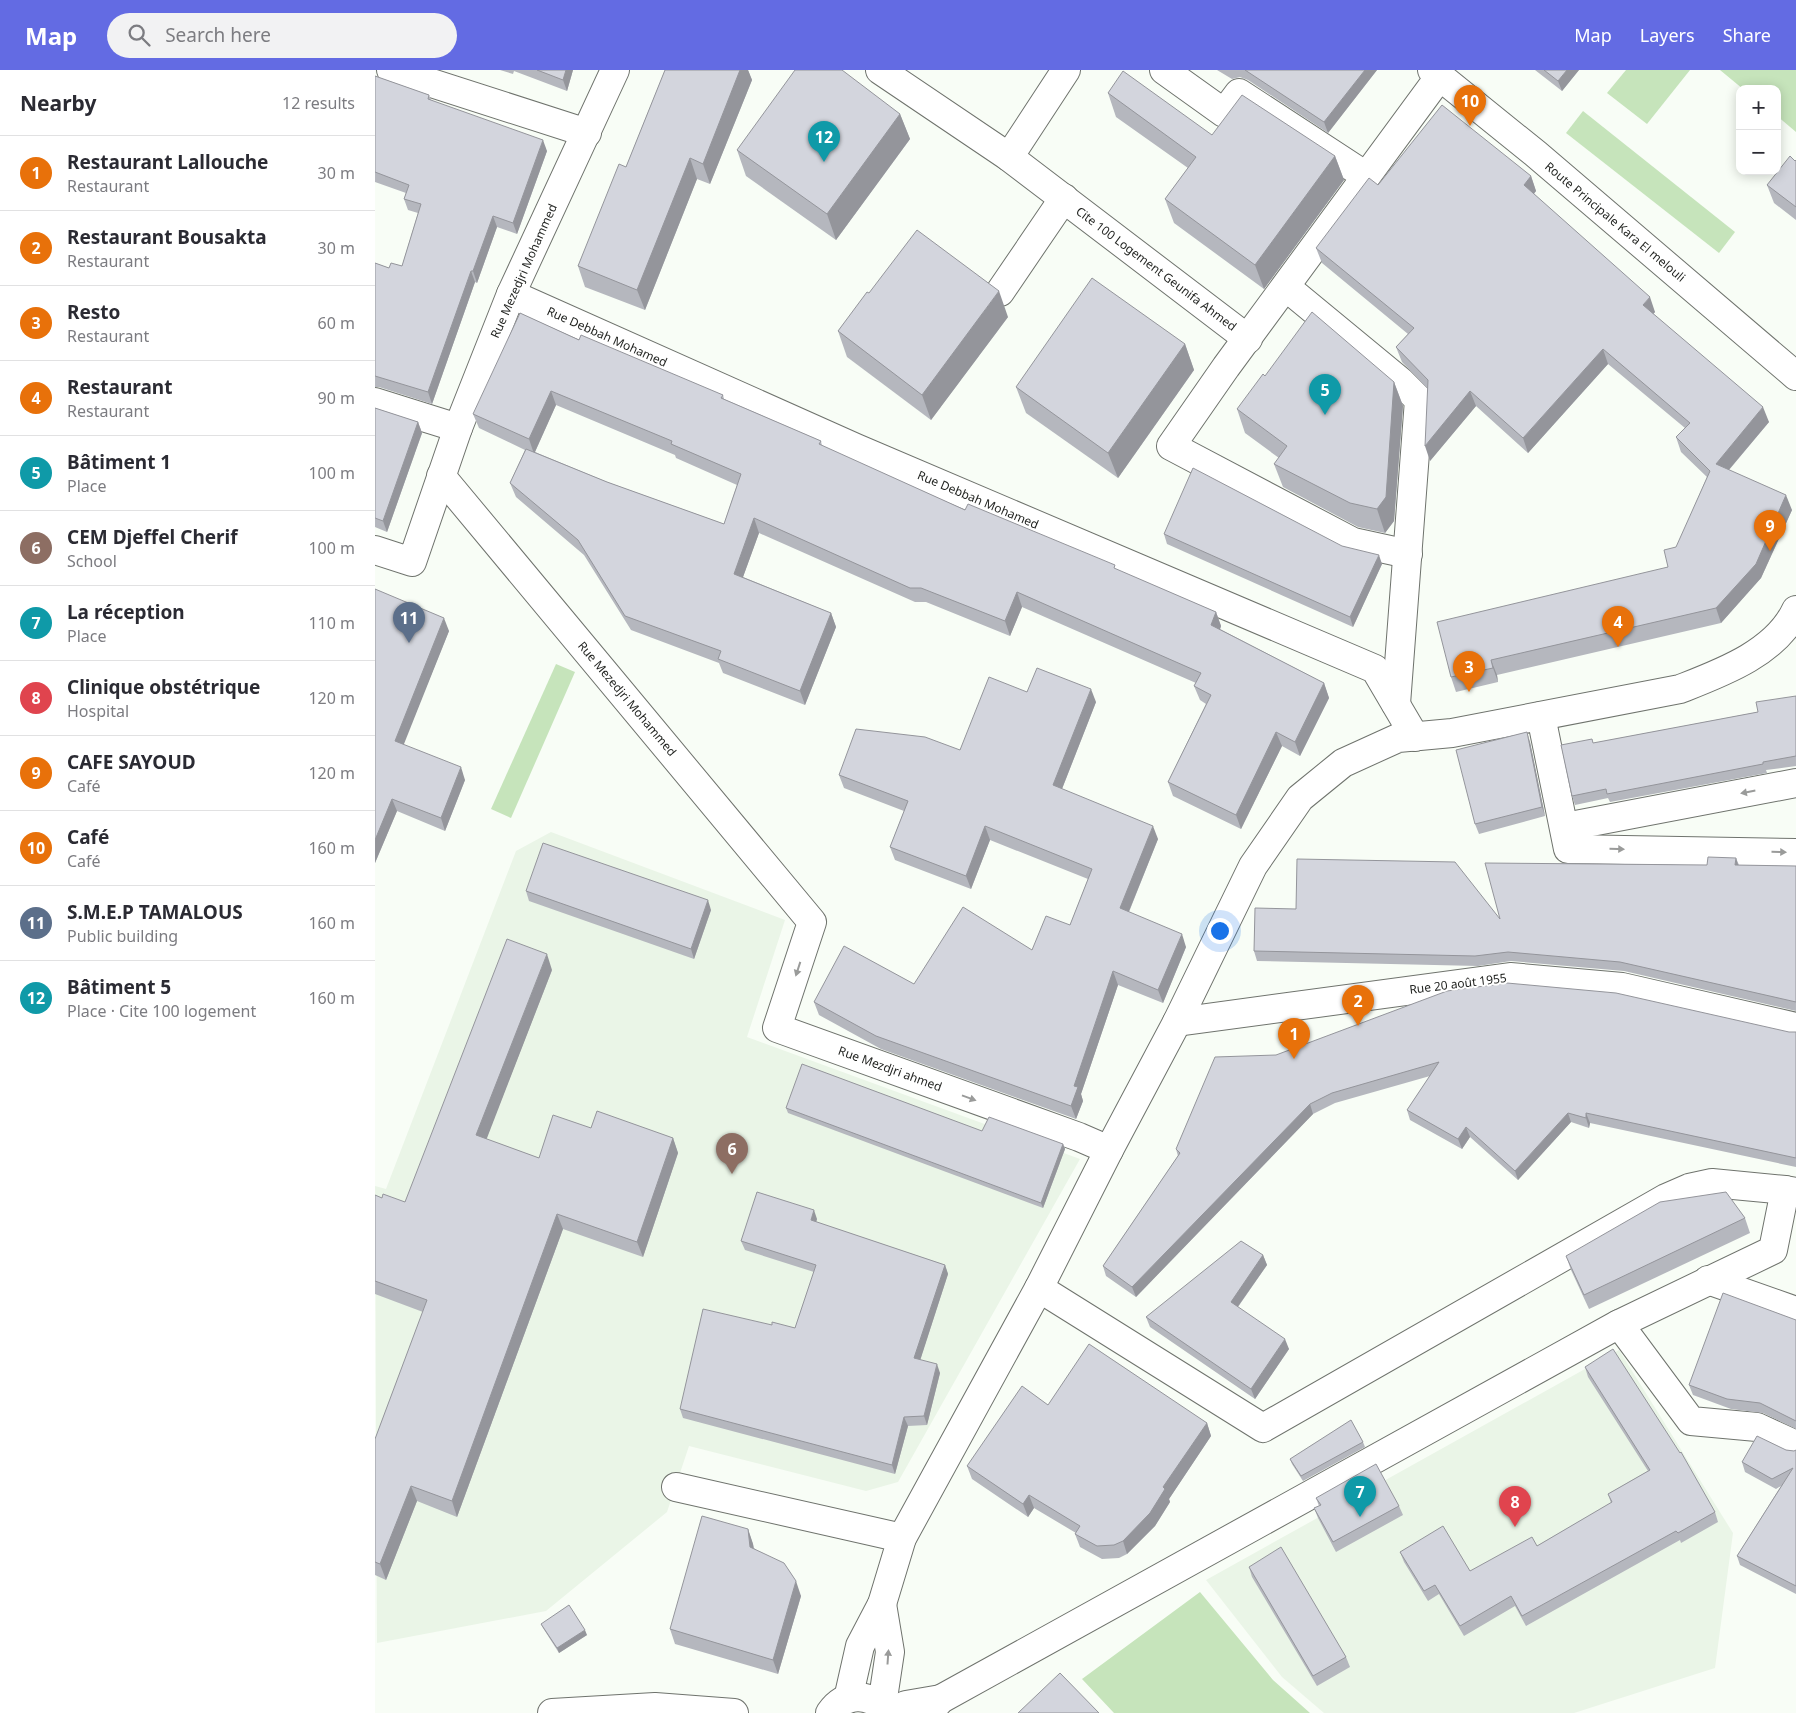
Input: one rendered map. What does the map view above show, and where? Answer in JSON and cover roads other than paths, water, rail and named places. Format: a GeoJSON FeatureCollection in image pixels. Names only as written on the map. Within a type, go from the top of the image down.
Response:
{"type":"FeatureCollection","features":[{"type":"Feature","properties":{"kind":"street"},"geometry":{"type":"LineString","coordinates":[[391,70],[587,133]]}},
{"type":"Feature","properties":{"kind":"street","name":"Rue Mezedjri Mohammed"},"geometry":{"type":"LineString","coordinates":[[375,550],[412,562],[458,428],[511,294],[615,70]]}},
{"type":"Feature","properties":{"kind":"street","name":"Cite 100 Logement Geunifa Ahmed"},"geometry":{"type":"LineString","coordinates":[[880,70],[1009,157],[1248,339]]}},
{"type":"Feature","properties":{"kind":"street"},"geometry":{"type":"LineString","coordinates":[[1009,157],[1066,70]]}},
{"type":"Feature","properties":{"kind":"street"},"geometry":{"type":"LineString","coordinates":[[1164,70],[1225,113],[1239,93],[1366,176]]}},
{"type":"Feature","properties":{"kind":"street"},"geometry":{"type":"LineString","coordinates":[[1407,554],[1353,542],[1171,446],[1366,176],[1436,73]]}},
{"type":"Feature","properties":{"kind":"street","name":"Route Principale Kara El melouli"},"geometry":{"type":"LineString","coordinates":[[1436,73],[1536,154],[1796,376]]}},
{"type":"Feature","properties":{"kind":"street"},"geometry":{"type":"LineString","coordinates":[[1000,292],[1064,198]]}},
{"type":"Feature","properties":{"kind":"street"},"geometry":{"type":"LineString","coordinates":[[1286,287],[1400,381],[1419,400],[1396,704]]}},
{"type":"Feature","properties":{"kind":"street","name":"Rue Debbah Mohamed"},"geometry":{"type":"LineString","coordinates":[[511,294],[865,452],[1375,669],[1415,737]]}},
{"type":"Feature","properties":{"kind":"street"},"geometry":{"type":"LineString","coordinates":[[375,402],[458,428]]}},
{"type":"Feature","properties":{"kind":"street","name":"Rue Mezedjri Mohammed"},"geometry":{"type":"LineString","coordinates":[[441,476],[812,922]]}},
{"type":"Feature","properties":{"kind":"street"},"geometry":{"type":"LineString","coordinates":[[839,1706],[860,1646],[882,1604],[902,1538],[1039,1288],[1177,1022],[1253,866],[1300,798],[1343,764],[1399,738],[1453,733],[1680,689],[1714,676],[1744,660],[1772,641],[1791,621],[1796,610]]}},
{"type":"Feature","properties":{"kind":"street"},"geometry":{"type":"LineString","coordinates":[[1541,716],[1567,838]]}},
{"type":"Feature","properties":{"kind":"street"},"geometry":{"type":"LineString","coordinates":[[1567,838],[1796,783]]}},
{"type":"Feature","properties":{"kind":"street"},"geometry":{"type":"LineString","coordinates":[[1567,838],[1796,852]]}},
{"type":"Feature","properties":{"kind":"street","name":"Rue Mezdjri ahmed"},"geometry":{"type":"LineString","coordinates":[[812,922],[777,1028],[1079,1137],[1109,1150]]}},
{"type":"Feature","properties":{"kind":"street","name":"Rue 20 août 1955"},"geometry":{"type":"LineString","coordinates":[[1177,1022],[1510,977],[1622,987],[1796,1027]]}},
{"type":"Feature","properties":{"kind":"street"},"geometry":{"type":"LineString","coordinates":[[839,1706],[866,1697],[886,1709],[906,1705],[935,1706],[1619,1324],[1773,1250],[1791,1191],[1712,1183],[1689,1188],[1666,1198],[1263,1428],[1039,1288]]}},
{"type":"Feature","properties":{"kind":"street"},"geometry":{"type":"LineString","coordinates":[[1708,1280],[1796,1311]]}},
{"type":"Feature","properties":{"kind":"street"},"geometry":{"type":"LineString","coordinates":[[1619,1324],[1691,1421],[1757,1427],[1796,1445]]}},
{"type":"Feature","properties":{"kind":"street"},"geometry":{"type":"LineString","coordinates":[[676,1487],[902,1538]]}},
{"type":"Feature","properties":{"kind":"street"},"geometry":{"type":"LineString","coordinates":[[882,1604],[890,1652],[886,1709]]}},
{"type":"Feature","properties":{"kind":"street"},"geometry":{"type":"LineString","coordinates":[[552,1713],[655,1707],[734,1713]]}},
{"type":"Feature","properties":{"kind":"place","name":"Café"},"geometry":{"type":"Point","coordinates":[1470,126]}},
{"type":"Feature","properties":{"kind":"place","name":"Bâtiment 5"},"geometry":{"type":"Point","coordinates":[824,162]}},
{"type":"Feature","properties":{"kind":"place","name":"Bâtiment 1"},"geometry":{"type":"Point","coordinates":[1325,415]}},
{"type":"Feature","properties":{"kind":"place","name":"CAFE SAYOUD"},"geometry":{"type":"Point","coordinates":[1770,551]}},
{"type":"Feature","properties":{"kind":"place","name":"S.M.E.P TAMALOUS"},"geometry":{"type":"Point","coordinates":[409,643]}},
{"type":"Feature","properties":{"kind":"place","name":"Restaurant"},"geometry":{"type":"Point","coordinates":[1618,647]}},
{"type":"Feature","properties":{"kind":"place","name":"Resto"},"geometry":{"type":"Point","coordinates":[1469,692]}},
{"type":"Feature","properties":{"kind":"place","name":"Restaurant Bousakta"},"geometry":{"type":"Point","coordinates":[1358,1026]}},
{"type":"Feature","properties":{"kind":"place","name":"Restaurant Lallouche"},"geometry":{"type":"Point","coordinates":[1294,1059]}},
{"type":"Feature","properties":{"kind":"place","name":"CEM Djeffel Cherif"},"geometry":{"type":"Point","coordinates":[732,1174]}},
{"type":"Feature","properties":{"kind":"place","name":"La réception"},"geometry":{"type":"Point","coordinates":[1360,1517]}},
{"type":"Feature","properties":{"kind":"place","name":"Clinique obstétrique"},"geometry":{"type":"Point","coordinates":[1515,1527]}}]}
